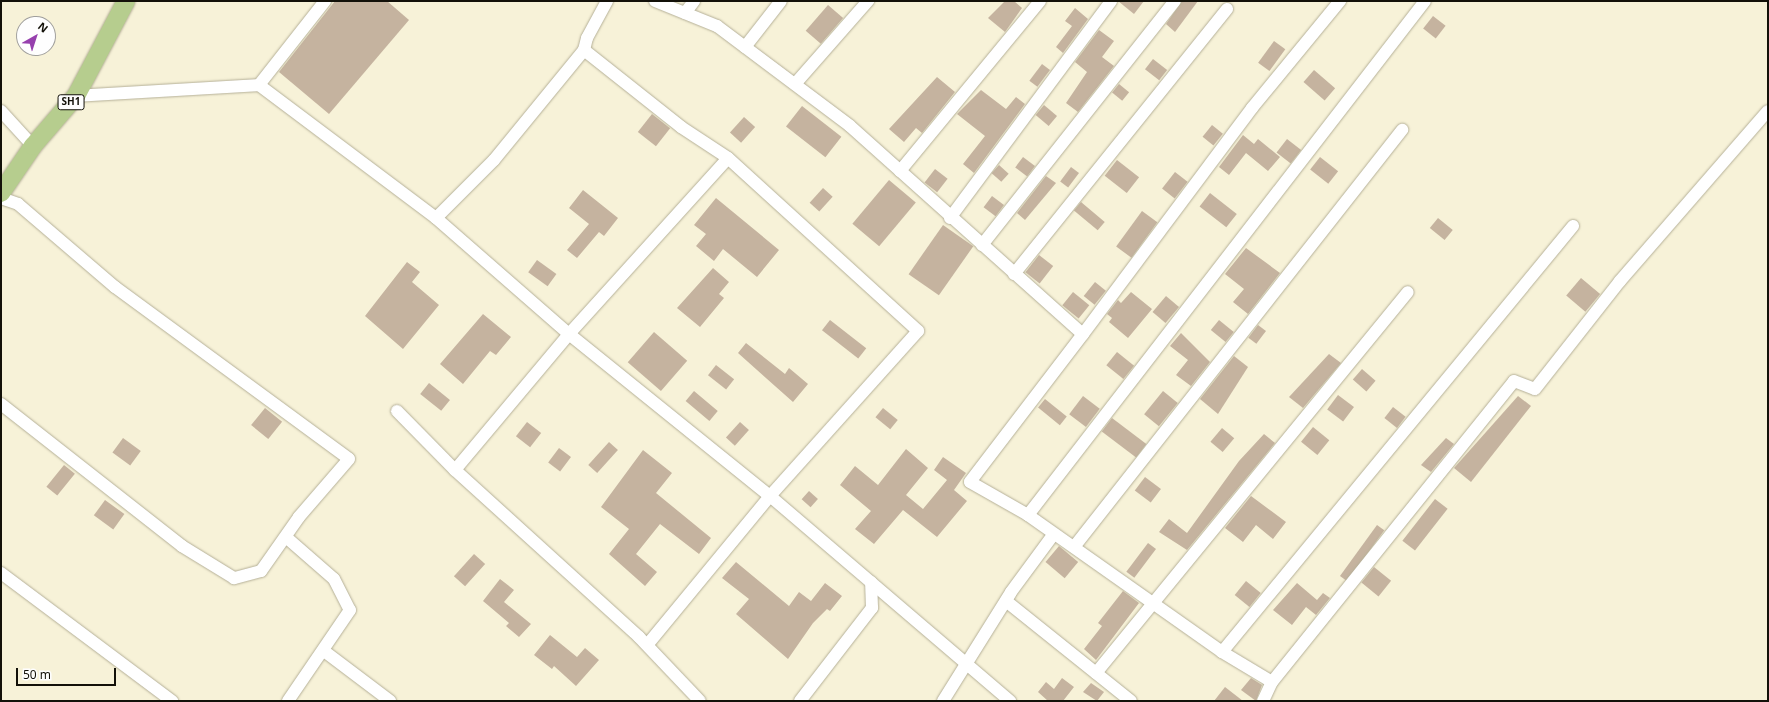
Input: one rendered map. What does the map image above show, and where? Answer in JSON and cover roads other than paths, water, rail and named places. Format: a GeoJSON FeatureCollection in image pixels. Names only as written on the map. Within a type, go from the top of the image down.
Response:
{"type":"FeatureCollection","features":[{"type":"Feature","properties":{"kind":"main road","name":"SH1"},"geometry":{"type":"LineString","coordinates":[[1,193],[33,146],[76,96],[126,1]]}},
{"type":"Feature","properties":{"kind":"street"},"geometry":{"type":"LineString","coordinates":[[259,85],[325,1]]}},
{"type":"Feature","properties":{"kind":"street"},"geometry":{"type":"LineString","coordinates":[[436,218],[494,160],[584,50],[587,38],[607,1]]}},
{"type":"Feature","properties":{"kind":"street"},"geometry":{"type":"LineString","coordinates":[[655,1],[717,26],[850,126],[950,218],[1083,334]]}},
{"type":"Feature","properties":{"kind":"street"},"geometry":{"type":"LineString","coordinates":[[685,13],[694,1]]}},
{"type":"Feature","properties":{"kind":"street"},"geometry":{"type":"LineString","coordinates":[[745,47],[781,1]]}},
{"type":"Feature","properties":{"kind":"street"},"geometry":{"type":"LineString","coordinates":[[795,84],[868,1]]}},
{"type":"Feature","properties":{"kind":"street"},"geometry":{"type":"LineString","coordinates":[[900,171],[1040,1]]}},
{"type":"Feature","properties":{"kind":"street"},"geometry":{"type":"LineString","coordinates":[[950,218],[1111,1]]}},
{"type":"Feature","properties":{"kind":"street"},"geometry":{"type":"LineString","coordinates":[[982,246],[1175,1]]}},
{"type":"Feature","properties":{"kind":"street"},"geometry":{"type":"LineString","coordinates":[[1272,682],[1222,652],[1156,602],[1074,547],[1053,535],[1028,515],[970,482],[1252,108],[1340,1]]}},
{"type":"Feature","properties":{"kind":"street"},"geometry":{"type":"LineString","coordinates":[[1028,515],[1425,1]]}},
{"type":"Feature","properties":{"kind":"street"},"geometry":{"type":"LineString","coordinates":[[1014,274],[1227,8]]}},
{"type":"Feature","properties":{"kind":"street"},"geometry":{"type":"LineString","coordinates":[[584,50],[681,127],[728,158],[918,331],[770,496],[647,645]]}},
{"type":"Feature","properties":{"kind":"street"},"geometry":{"type":"LineString","coordinates":[[76,96],[259,85],[436,218],[569,334],[770,496],[1010,701]]}},
{"type":"Feature","properties":{"kind":"street"},"geometry":{"type":"LineString","coordinates":[[1,111],[33,146]]}},
{"type":"Feature","properties":{"kind":"street"},"geometry":{"type":"LineString","coordinates":[[1262,701],[1272,682],[1514,381],[1535,389],[1620,280],[1768,111]]}},
{"type":"Feature","properties":{"kind":"street"},"geometry":{"type":"LineString","coordinates":[[1074,547],[1402,130]]}},
{"type":"Feature","properties":{"kind":"street"},"geometry":{"type":"LineString","coordinates":[[455,470],[569,334],[728,158]]}},
{"type":"Feature","properties":{"kind":"street"},"geometry":{"type":"LineString","coordinates":[[1,198],[18,204],[115,287],[349,459],[299,516],[286,538],[261,570],[234,578],[182,546],[1,404]]}},
{"type":"Feature","properties":{"kind":"street"},"geometry":{"type":"LineString","coordinates":[[1222,652],[1573,226]]}},
{"type":"Feature","properties":{"kind":"street"},"geometry":{"type":"LineString","coordinates":[[1096,673],[1156,602],[1408,292]]}},
{"type":"Feature","properties":{"kind":"street"},"geometry":{"type":"LineString","coordinates":[[397,411],[455,470],[647,645],[700,701]]}},
{"type":"Feature","properties":{"kind":"street"},"geometry":{"type":"LineString","coordinates":[[943,701],[968,665],[1006,601],[1053,535]]}},
{"type":"Feature","properties":{"kind":"street"},"geometry":{"type":"LineString","coordinates":[[286,538],[334,580],[350,610],[324,651],[288,701]]}},
{"type":"Feature","properties":{"kind":"street"},"geometry":{"type":"LineString","coordinates":[[1,573],[172,701]]}},
{"type":"Feature","properties":{"kind":"street"},"geometry":{"type":"LineString","coordinates":[[800,701],[872,608],[871,582]]}},
{"type":"Feature","properties":{"kind":"street"},"geometry":{"type":"LineString","coordinates":[[1006,601],[1131,701]]}},
{"type":"Feature","properties":{"kind":"street"},"geometry":{"type":"LineString","coordinates":[[324,651],[390,701]]}}]}
